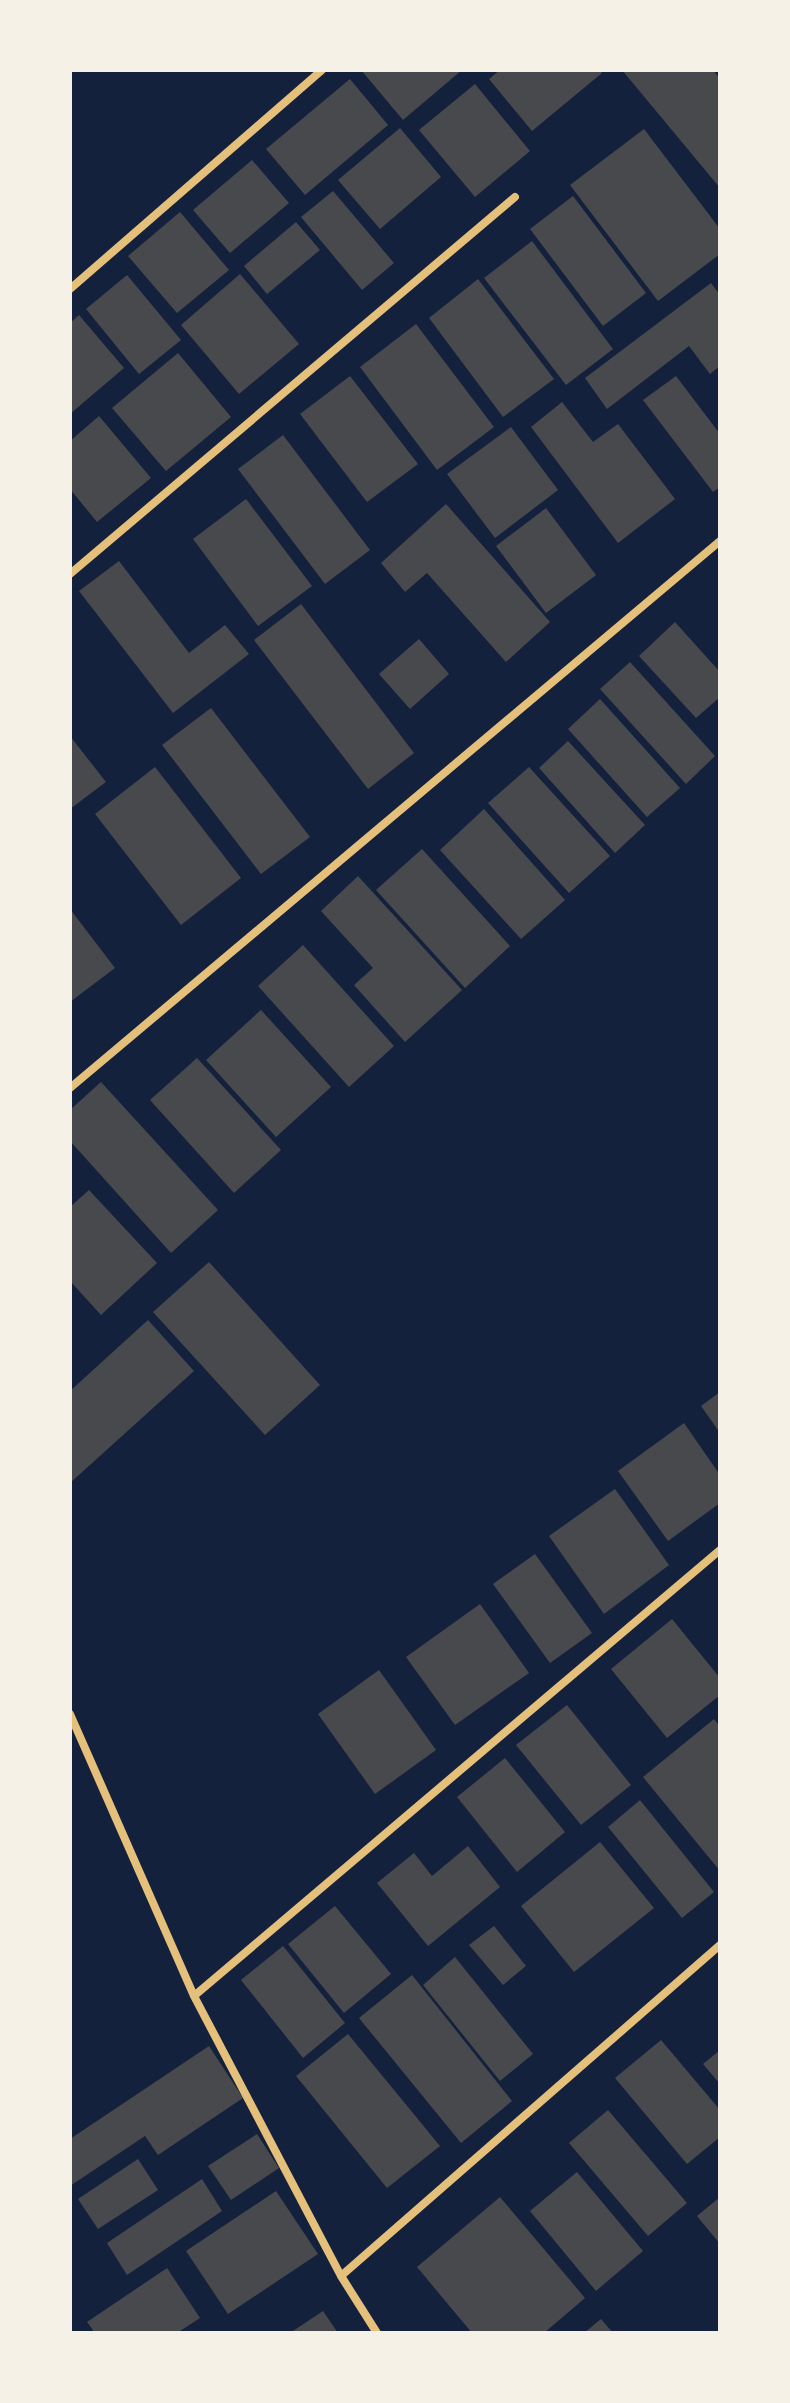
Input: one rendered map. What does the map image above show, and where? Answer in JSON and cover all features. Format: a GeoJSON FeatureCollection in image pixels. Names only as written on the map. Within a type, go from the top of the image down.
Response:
{"type":"FeatureCollection","features":[{"type":"Feature","properties":{"kind":"street"},"geometry":{"type":"LineString","coordinates":[[70,289],[322,70]]}},
{"type":"Feature","properties":{"kind":"street"},"geometry":{"type":"LineString","coordinates":[[70,574],[515,197]]}},
{"type":"Feature","properties":{"kind":"street"},"geometry":{"type":"LineString","coordinates":[[70,1088],[720,541]]}},
{"type":"Feature","properties":{"kind":"street"},"geometry":{"type":"LineString","coordinates":[[194,1996],[720,1550]]}},
{"type":"Feature","properties":{"kind":"street"},"geometry":{"type":"LineString","coordinates":[[70,1714],[194,1996],[341,2276],[377,2333]]}},
{"type":"Feature","properties":{"kind":"street"},"geometry":{"type":"LineString","coordinates":[[341,2276],[720,1945]]}},
{"type":"Feature","properties":{"kind":"building"},"geometry":{"type":"Polygon","coordinates":[[[361,70],[462,70],[403,120],[361,70]]]}},
{"type":"Feature","properties":{"kind":"building"},"geometry":{"type":"Polygon","coordinates":[[[500,70],[599,70],[602,73],[532,131],[489,79],[500,70]]]}},
{"type":"Feature","properties":{"kind":"building"},"geometry":{"type":"Polygon","coordinates":[[[622,70],[713,70],[720,79],[720,188],[622,70]]]}},
{"type":"Feature","properties":{"kind":"building"},"geometry":{"type":"Polygon","coordinates":[[[350,79],[388,125],[305,195],[266,149],[350,79]]]}},
{"type":"Feature","properties":{"kind":"building"},"geometry":{"type":"Polygon","coordinates":[[[475,84],[530,151],[475,197],[419,130],[475,84]]]}},
{"type":"Feature","properties":{"kind":"building"},"geometry":{"type":"Polygon","coordinates":[[[400,128],[441,177],[380,229],[338,180],[400,128]]]}},
{"type":"Feature","properties":{"kind":"building"},"geometry":{"type":"Polygon","coordinates":[[[644,129],[720,229],[720,254],[658,301],[570,185],[644,129]]]}},
{"type":"Feature","properties":{"kind":"building"},"geometry":{"type":"Polygon","coordinates":[[[252,160],[289,203],[230,253],[193,210],[252,160]]]}},
{"type":"Feature","properties":{"kind":"building"},"geometry":{"type":"Polygon","coordinates":[[[333,191],[394,263],[362,290],[301,217],[333,191]]]}},
{"type":"Feature","properties":{"kind":"building"},"geometry":{"type":"Polygon","coordinates":[[[573,196],[646,293],[603,326],[530,229],[573,196]]]}},
{"type":"Feature","properties":{"kind":"building"},"geometry":{"type":"Polygon","coordinates":[[[180,212],[229,270],[177,313],[128,256],[180,212]]]}},
{"type":"Feature","properties":{"kind":"building"},"geometry":{"type":"Polygon","coordinates":[[[296,222],[320,250],[267,294],[244,266],[296,222]]]}},
{"type":"Feature","properties":{"kind":"building"},"geometry":{"type":"Polygon","coordinates":[[[532,241],[613,349],[566,385],[484,278],[532,241]]]}},
{"type":"Feature","properties":{"kind":"building"},"geometry":{"type":"Polygon","coordinates":[[[240,274],[299,344],[239,394],[181,325],[240,274]]]}},
{"type":"Feature","properties":{"kind":"building"},"geometry":{"type":"Polygon","coordinates":[[[127,275],[181,340],[139,374],[86,309],[127,275]]]}},
{"type":"Feature","properties":{"kind":"building"},"geometry":{"type":"Polygon","coordinates":[[[478,279],[554,379],[503,417],[429,318],[478,279]]]}},
{"type":"Feature","properties":{"kind":"building"},"geometry":{"type":"Polygon","coordinates":[[[711,283],[720,295],[720,366],[710,374],[689,346],[607,409],[585,378],[711,283]]]}},
{"type":"Feature","properties":{"kind":"building"},"geometry":{"type":"Polygon","coordinates":[[[79,315],[124,368],[70,414],[70,323],[79,315]]]}},
{"type":"Feature","properties":{"kind":"building"},"geometry":{"type":"Polygon","coordinates":[[[416,324],[494,427],[437,470],[360,367],[416,324]]]}},
{"type":"Feature","properties":{"kind":"building"},"geometry":{"type":"Polygon","coordinates":[[[178,353],[231,417],[166,471],[112,408],[178,353]]]}},
{"type":"Feature","properties":{"kind":"building"},"geometry":{"type":"Polygon","coordinates":[[[350,376],[418,464],[367,502],[300,414],[350,376]]]}},
{"type":"Feature","properties":{"kind":"building"},"geometry":{"type":"Polygon","coordinates":[[[676,376],[720,434],[720,487],[713,492],[643,400],[676,376]]]}},
{"type":"Feature","properties":{"kind":"building"},"geometry":{"type":"Polygon","coordinates":[[[562,402],[593,442],[618,424],[675,499],[618,543],[531,427],[562,402]]]}},
{"type":"Feature","properties":{"kind":"building"},"geometry":{"type":"Polygon","coordinates":[[[99,416],[151,478],[97,522],[70,489],[70,441],[99,416]]]}},
{"type":"Feature","properties":{"kind":"building"},"geometry":{"type":"Polygon","coordinates":[[[511,427],[558,490],[495,538],[447,474],[511,427]]]}},
{"type":"Feature","properties":{"kind":"building"},"geometry":{"type":"Polygon","coordinates":[[[283,435],[370,550],[325,584],[238,469],[283,435]]]}},
{"type":"Feature","properties":{"kind":"building"},"geometry":{"type":"Polygon","coordinates":[[[246,499],[312,586],[258,626],[193,539],[246,499]]]}},
{"type":"Feature","properties":{"kind":"building"},"geometry":{"type":"Polygon","coordinates":[[[446,504],[550,622],[506,662],[427,573],[405,592],[381,563],[446,504]]]}},
{"type":"Feature","properties":{"kind":"building"},"geometry":{"type":"Polygon","coordinates":[[[546,508],[596,575],[546,613],[496,546],[546,508]]]}},
{"type":"Feature","properties":{"kind":"building"},"geometry":{"type":"Polygon","coordinates":[[[119,561],[189,653],[225,625],[249,654],[173,713],[79,591],[119,561]]]}},
{"type":"Feature","properties":{"kind":"building"},"geometry":{"type":"Polygon","coordinates":[[[301,604],[414,753],[368,789],[254,640],[301,604]]]}},
{"type":"Feature","properties":{"kind":"building"},"geometry":{"type":"Polygon","coordinates":[[[675,622],[720,672],[720,697],[696,718],[639,656],[675,622]]]}},
{"type":"Feature","properties":{"kind":"building"},"geometry":{"type":"Polygon","coordinates":[[[419,639],[449,674],[410,709],[379,674],[419,639]]]}},
{"type":"Feature","properties":{"kind":"building"},"geometry":{"type":"Polygon","coordinates":[[[630,662],[715,756],[686,784],[600,689],[630,662]]]}},
{"type":"Feature","properties":{"kind":"building"},"geometry":{"type":"Polygon","coordinates":[[[600,699],[680,788],[647,817],[568,729],[600,699]]]}},
{"type":"Feature","properties":{"kind":"building"},"geometry":{"type":"Polygon","coordinates":[[[211,708],[310,837],[261,874],[162,745],[211,708]]]}},
{"type":"Feature","properties":{"kind":"building"},"geometry":{"type":"Polygon","coordinates":[[[70,736],[106,782],[70,809],[70,736]]]}},
{"type":"Feature","properties":{"kind":"building"},"geometry":{"type":"Polygon","coordinates":[[[568,741],[645,825],[615,853],[539,768],[568,741]]]}},
{"type":"Feature","properties":{"kind":"building"},"geometry":{"type":"Polygon","coordinates":[[[155,767],[241,878],[181,925],[95,814],[155,767]]]}},
{"type":"Feature","properties":{"kind":"building"},"geometry":{"type":"Polygon","coordinates":[[[529,767],[610,856],[569,893],[488,803],[529,767]]]}},
{"type":"Feature","properties":{"kind":"building"},"geometry":{"type":"Polygon","coordinates":[[[484,809],[565,900],[521,939],[440,850],[484,809]]]}},
{"type":"Feature","properties":{"kind":"building"},"geometry":{"type":"Polygon","coordinates":[[[422,849],[510,946],[465,988],[376,890],[422,849]]]}},
{"type":"Feature","properties":{"kind":"building"},"geometry":{"type":"Polygon","coordinates":[[[358,876],[462,990],[405,1042],[354,985],[373,968],[321,911],[358,876]]]}},
{"type":"Feature","properties":{"kind":"building"},"geometry":{"type":"Polygon","coordinates":[[[70,909],[115,968],[70,1002],[70,909]]]}},
{"type":"Feature","properties":{"kind":"building"},"geometry":{"type":"Polygon","coordinates":[[[303,945],[394,1046],[349,1087],[258,986],[303,945]]]}},
{"type":"Feature","properties":{"kind":"building"},"geometry":{"type":"Polygon","coordinates":[[[261,1010],[331,1087],[276,1137],[206,1060],[261,1010]]]}},
{"type":"Feature","properties":{"kind":"building"},"geometry":{"type":"Polygon","coordinates":[[[197,1058],[281,1150],[234,1193],[150,1100],[197,1058]]]}},
{"type":"Feature","properties":{"kind":"building"},"geometry":{"type":"Polygon","coordinates":[[[101,1082],[218,1210],[171,1253],[70,1141],[70,1110],[101,1082]]]}},
{"type":"Feature","properties":{"kind":"building"},"geometry":{"type":"Polygon","coordinates":[[[89,1190],[157,1263],[101,1315],[70,1281],[70,1207],[89,1190]]]}},
{"type":"Feature","properties":{"kind":"building"},"geometry":{"type":"Polygon","coordinates":[[[209,1262],[320,1385],[265,1435],[153,1312],[209,1262]]]}},
{"type":"Feature","properties":{"kind":"building"},"geometry":{"type":"Polygon","coordinates":[[[148,1320],[194,1371],[70,1483],[70,1391],[148,1320]]]}},
{"type":"Feature","properties":{"kind":"building"},"geometry":{"type":"Polygon","coordinates":[[[720,1392],[720,1433],[701,1406],[720,1392]]]}},
{"type":"Feature","properties":{"kind":"building"},"geometry":{"type":"Polygon","coordinates":[[[684,1423],[720,1475],[720,1503],[668,1541],[618,1471],[684,1423]]]}},
{"type":"Feature","properties":{"kind":"building"},"geometry":{"type":"Polygon","coordinates":[[[615,1489],[669,1565],[604,1614],[549,1536],[615,1489]]]}},
{"type":"Feature","properties":{"kind":"building"},"geometry":{"type":"Polygon","coordinates":[[[535,1554],[592,1633],[550,1663],[493,1584],[535,1554]]]}},
{"type":"Feature","properties":{"kind":"building"},"geometry":{"type":"Polygon","coordinates":[[[480,1604],[529,1673],[455,1725],[406,1657],[480,1604]]]}},
{"type":"Feature","properties":{"kind":"building"},"geometry":{"type":"Polygon","coordinates":[[[672,1619],[720,1678],[720,1695],[667,1738],[611,1669],[672,1619]]]}},
{"type":"Feature","properties":{"kind":"building"},"geometry":{"type":"Polygon","coordinates":[[[379,1670],[436,1750],[375,1794],[318,1714],[379,1670]]]}},
{"type":"Feature","properties":{"kind":"building"},"geometry":{"type":"Polygon","coordinates":[[[567,1705],[631,1785],[581,1825],[516,1745],[567,1705]]]}},
{"type":"Feature","properties":{"kind":"building"},"geometry":{"type":"Polygon","coordinates":[[[714,1719],[720,1727],[720,1871],[643,1777],[714,1719]]]}},
{"type":"Feature","properties":{"kind":"building"},"geometry":{"type":"Polygon","coordinates":[[[505,1758],[565,1832],[517,1872],[457,1797],[505,1758]]]}},
{"type":"Feature","properties":{"kind":"building"},"geometry":{"type":"Polygon","coordinates":[[[640,1800],[714,1892],[682,1918],[608,1827],[640,1800]]]}},
{"type":"Feature","properties":{"kind":"building"},"geometry":{"type":"Polygon","coordinates":[[[600,1842],[654,1908],[574,1972],[521,1906],[600,1842]]]}},
{"type":"Feature","properties":{"kind":"building"},"geometry":{"type":"Polygon","coordinates":[[[468,1846],[500,1887],[428,1946],[377,1883],[414,1853],[432,1876],[468,1846]]]}},
{"type":"Feature","properties":{"kind":"building"},"geometry":{"type":"Polygon","coordinates":[[[335,1906],[391,1974],[344,2013],[288,1944],[335,1906]]]}},
{"type":"Feature","properties":{"kind":"building"},"geometry":{"type":"Polygon","coordinates":[[[494,1926],[526,1966],[503,1985],[469,1945],[494,1926]]]}},
{"type":"Feature","properties":{"kind":"building"},"geometry":{"type":"Polygon","coordinates":[[[283,1946],[345,2023],[303,2058],[241,1980],[283,1946]]]}},
{"type":"Feature","properties":{"kind":"building"},"geometry":{"type":"Polygon","coordinates":[[[455,1957],[533,2054],[500,2081],[423,1985],[455,1957]]]}},
{"type":"Feature","properties":{"kind":"building"},"geometry":{"type":"Polygon","coordinates":[[[412,1975],[512,2101],[461,2143],[359,2018],[412,1975]]]}},
{"type":"Feature","properties":{"kind":"building"},"geometry":{"type":"Polygon","coordinates":[[[348,2034],[440,2146],[387,2188],[296,2076],[348,2034]]]}},
{"type":"Feature","properties":{"kind":"building"},"geometry":{"type":"Polygon","coordinates":[[[661,2040],[720,2110],[720,2137],[687,2164],[615,2078],[661,2040]]]}},
{"type":"Feature","properties":{"kind":"building"},"geometry":{"type":"Polygon","coordinates":[[[209,2046],[243,2098],[158,2155],[145,2136],[70,2186],[70,2139],[209,2046]]]}},
{"type":"Feature","properties":{"kind":"building"},"geometry":{"type":"Polygon","coordinates":[[[720,2050],[720,2084],[703,2064],[720,2050]]]}},
{"type":"Feature","properties":{"kind":"building"},"geometry":{"type":"Polygon","coordinates":[[[608,2110],[687,2203],[648,2236],[569,2143],[608,2110]]]}},
{"type":"Feature","properties":{"kind":"building"},"geometry":{"type":"Polygon","coordinates":[[[257,2134],[279,2168],[231,2200],[208,2166],[257,2134]]]}},
{"type":"Feature","properties":{"kind":"building"},"geometry":{"type":"Polygon","coordinates":[[[138,2159],[158,2190],[98,2229],[78,2199],[138,2159]]]}},
{"type":"Feature","properties":{"kind":"building"},"geometry":{"type":"Polygon","coordinates":[[[577,2172],[643,2251],[596,2291],[530,2211],[577,2172]]]}},
{"type":"Feature","properties":{"kind":"building"},"geometry":{"type":"Polygon","coordinates":[[[202,2179],[222,2211],[127,2275],[107,2243],[202,2179]]]}},
{"type":"Feature","properties":{"kind":"building"},"geometry":{"type":"Polygon","coordinates":[[[276,2191],[318,2254],[228,2314],[186,2251],[276,2191]]]}},
{"type":"Feature","properties":{"kind":"building"},"geometry":{"type":"Polygon","coordinates":[[[500,2197],[585,2298],[544,2333],[472,2333],[417,2267],[500,2197]]]}},
{"type":"Feature","properties":{"kind":"building"},"geometry":{"type":"Polygon","coordinates":[[[720,2197],[720,2244],[697,2216],[720,2197]]]}},
{"type":"Feature","properties":{"kind":"building"},"geometry":{"type":"Polygon","coordinates":[[[167,2268],[200,2318],[177,2333],[95,2333],[87,2322],[167,2268]]]}},
{"type":"Feature","properties":{"kind":"building"},"geometry":{"type":"Polygon","coordinates":[[[323,2311],[338,2333],[290,2333],[323,2311]]]}},
{"type":"Feature","properties":{"kind":"building"},"geometry":{"type":"Polygon","coordinates":[[[601,2319],[613,2333],[584,2333],[601,2319]]]}}]}
